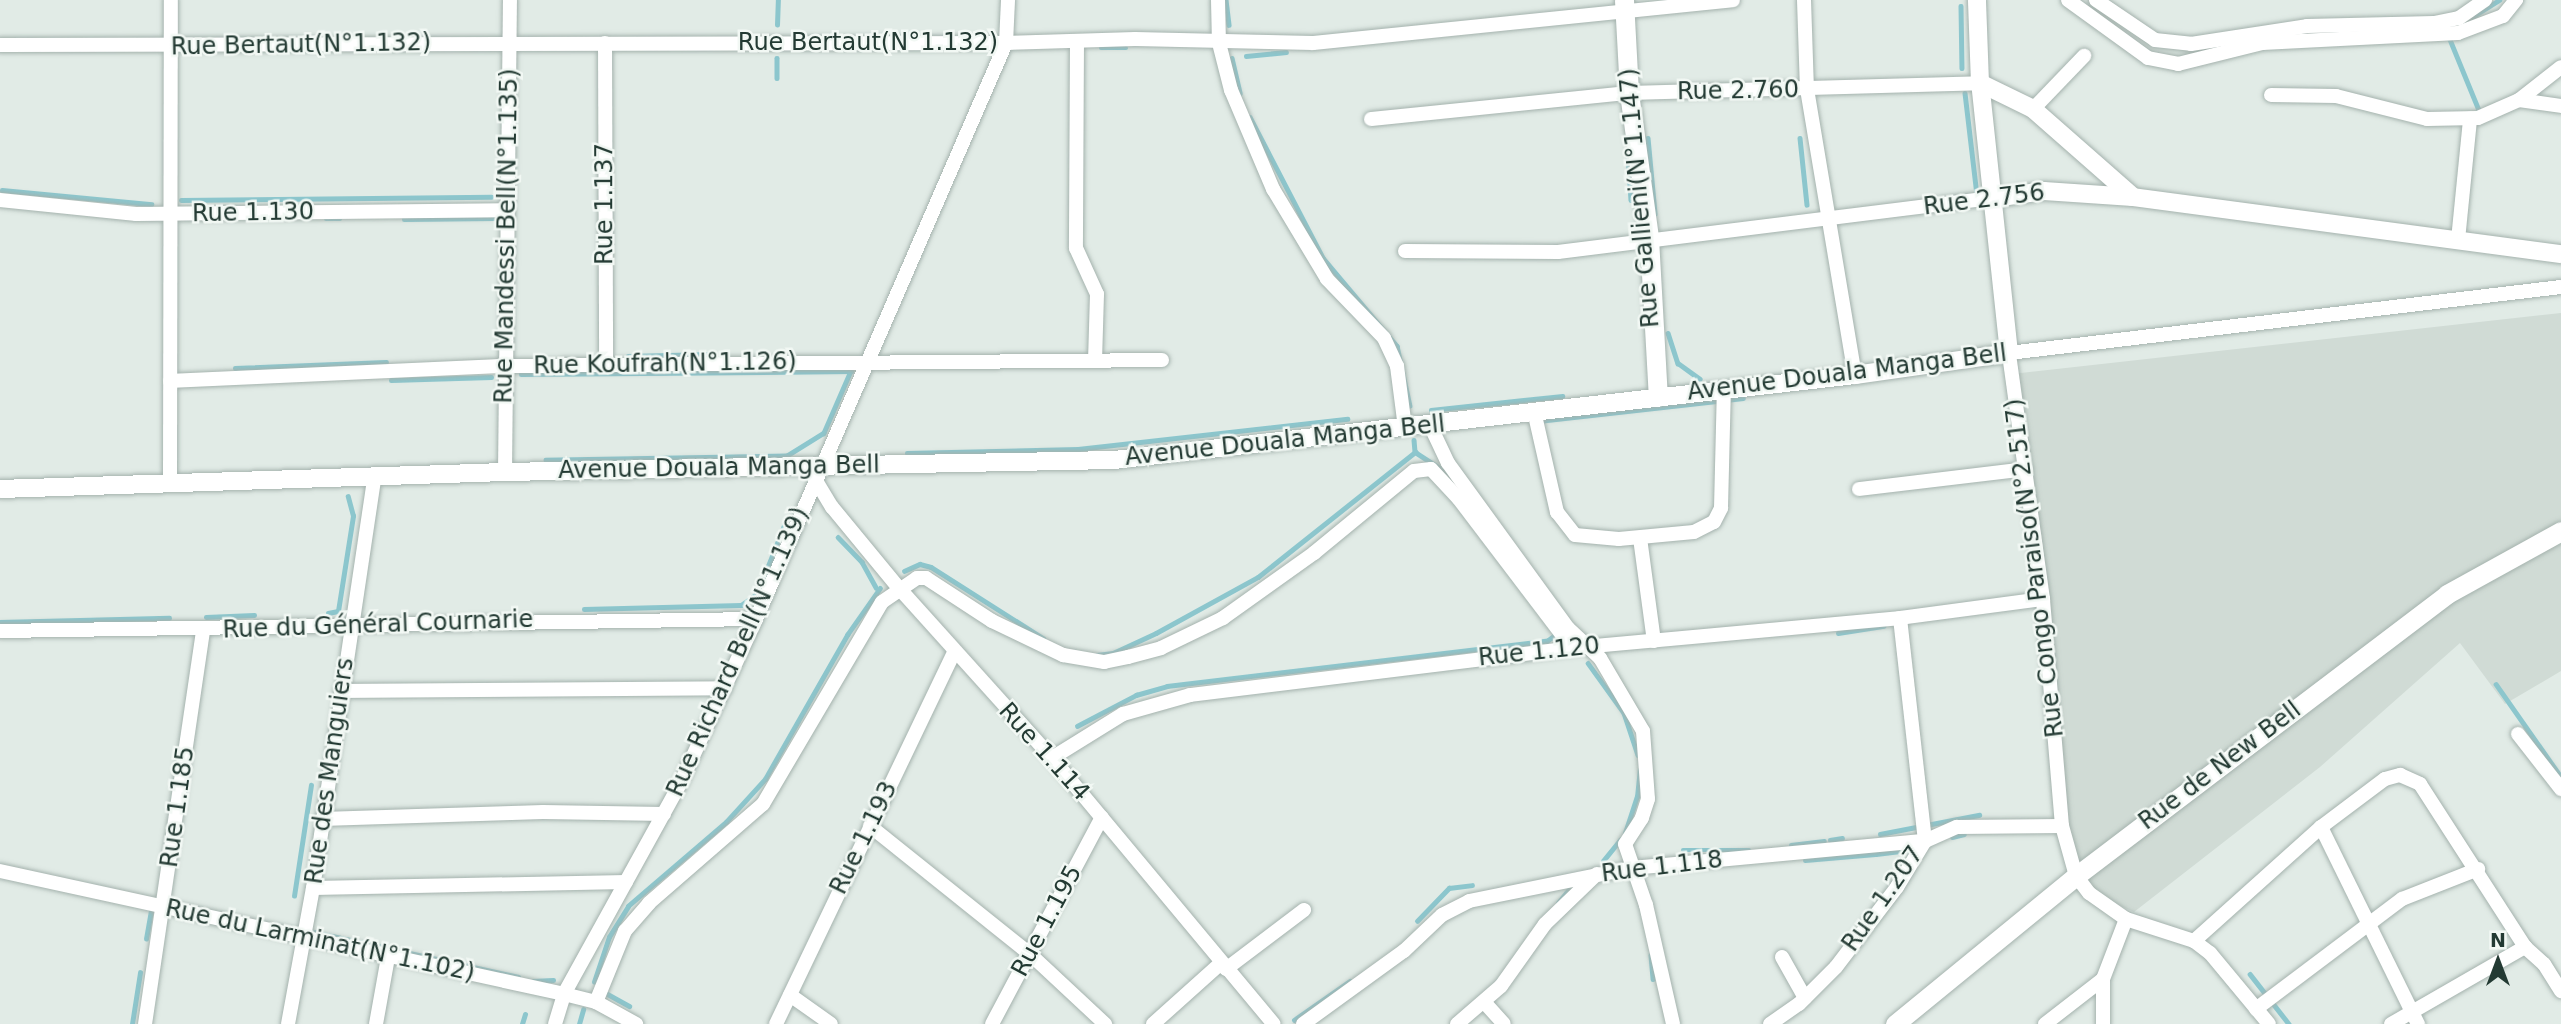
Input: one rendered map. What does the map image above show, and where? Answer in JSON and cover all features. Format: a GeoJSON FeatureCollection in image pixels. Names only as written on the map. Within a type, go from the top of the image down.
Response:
{"type":"FeatureCollection","features":[{"type":"Feature","properties":{"kind":"main road","name":"Rue Gallieni(N°1.147)"},"geometry":{"type":"LineString","coordinates":[[1624,6],[1629,93],[1649,238],[1658,397]]}},
{"type":"Feature","properties":{"kind":"main road","name":"Rue de New Bell"},"geometry":{"type":"LineString","coordinates":[[1895,1024],[2076,876],[2447,594],[2561,531]]}},
{"type":"Feature","properties":{"kind":"street"},"geometry":{"type":"LineString","coordinates":[[170,483],[171,0]]}},
{"type":"Feature","properties":{"kind":"street","name":"Rue Mandessi Bell(N°1.135)"},"geometry":{"type":"LineString","coordinates":[[505,472],[510,0]]}},
{"type":"Feature","properties":{"kind":"street","name":"Rue Richard Bell(N°1.139)"},"geometry":{"type":"LineString","coordinates":[[555,1024],[564,994],[664,814],[756,619],[864,362],[1006,43],[1008,0]]}},
{"type":"Feature","properties":{"kind":"street"},"geometry":{"type":"LineString","coordinates":[[1218,0],[1219,43],[1236,104],[1273,189],[1327,279],[1374,326],[1391,350],[1405,428]]}},
{"type":"Feature","properties":{"kind":"street","name":"Rue Bertaut(N°1.132)"},"geometry":{"type":"LineString","coordinates":[[0,45],[1077,41],[1219,43],[1386,39],[1624,6],[1733,0]]}},
{"type":"Feature","properties":{"kind":"street"},"geometry":{"type":"LineString","coordinates":[[1804,0],[1807,89],[1855,375]]}},
{"type":"Feature","properties":{"kind":"street","name":"Rue Congo Paraiso(N°2.517)"},"geometry":{"type":"LineString","coordinates":[[1976,0],[1980,83],[2009,353],[2043,599],[2062,826],[2076,876],[2089,893],[2126,919],[2194,941]]}},
{"type":"Feature","properties":{"kind":"street"},"geometry":{"type":"LineString","coordinates":[[2067,0],[2148,58],[2178,64],[2262,43],[2458,33],[2503,16],[2516,0]]}},
{"type":"Feature","properties":{"kind":"street"},"geometry":{"type":"LineString","coordinates":[[2096,0],[2155,40],[2191,44],[2259,30],[2434,23],[2459,18],[2486,0]]}},
{"type":"Feature","properties":{"kind":"street"},"geometry":{"type":"LineString","coordinates":[[2120,0],[2121,17]]}},
{"type":"Feature","properties":{"kind":"street"},"geometry":{"type":"LineString","coordinates":[[1077,41],[1076,248],[1097,294],[1095,360]]}},
{"type":"Feature","properties":{"kind":"street","name":"Rue 1.137"},"geometry":{"type":"LineString","coordinates":[[605,43],[606,364]]}},
{"type":"Feature","properties":{"kind":"street"},"geometry":{"type":"LineString","coordinates":[[2033,109],[2084,56]]}},
{"type":"Feature","properties":{"kind":"street"},"geometry":{"type":"LineString","coordinates":[[2271,95],[2336,96],[2427,120],[2470,119],[2519,100],[2561,67]]}},
{"type":"Feature","properties":{"kind":"street"},"geometry":{"type":"LineString","coordinates":[[1980,83],[2033,109],[2133,197]]}},
{"type":"Feature","properties":{"kind":"street","name":"Rue 2.760"},"geometry":{"type":"LineString","coordinates":[[1371,119],[1629,93],[1980,83]]}},
{"type":"Feature","properties":{"kind":"street"},"geometry":{"type":"LineString","coordinates":[[2519,100],[2561,106]]}},
{"type":"Feature","properties":{"kind":"street"},"geometry":{"type":"LineString","coordinates":[[2458,240],[2470,119]]}},
{"type":"Feature","properties":{"kind":"street","name":"Rue 2.756"},"geometry":{"type":"LineString","coordinates":[[1405,251],[1538,253],[1649,238],[1830,220],[2044,191],[2133,197],[2561,254]]}},
{"type":"Feature","properties":{"kind":"street","name":"Rue 1.130"},"geometry":{"type":"LineString","coordinates":[[0,200],[100,212],[171,214],[507,210]]}},
{"type":"Feature","properties":{"kind":"street","name":"Avenue Douala Manga Bell"},"geometry":{"type":"LineString","coordinates":[[0,489],[505,472],[817,473],[1114,460],[1855,375],[2009,353],[2561,287]]}},
{"type":"Feature","properties":{"kind":"street","name":"Rue Koufrah(N°1.126)"},"geometry":{"type":"LineString","coordinates":[[170,381],[505,366],[1162,360]]}},
{"type":"Feature","properties":{"kind":"street"},"geometry":{"type":"LineString","coordinates":[[1534,411],[1557,512],[1568,528],[1580,537],[1640,538],[1694,532],[1719,516],[1724,389]]}},
{"type":"Feature","properties":{"kind":"street"},"geometry":{"type":"LineString","coordinates":[[1430,425],[1448,463],[1568,628],[1589,646],[1638,721],[1646,742],[1648,799],[1642,818],[1625,844],[1646,905],[1673,1024]]}},
{"type":"Feature","properties":{"kind":"street"},"geometry":{"type":"LineString","coordinates":[[596,1002],[625,931],[649,903],[763,804],[866,627],[898,587],[926,578],[992,621],[1063,655],[1104,662],[1128,657],[1170,644],[1223,618],[1314,553],[1414,471],[1431,469],[1459,499],[1572,648]]}},
{"type":"Feature","properties":{"kind":"street"},"geometry":{"type":"LineString","coordinates":[[1858,489],[2026,469]]}},
{"type":"Feature","properties":{"kind":"street","name":"Rue 1.114"},"geometry":{"type":"LineString","coordinates":[[817,473],[832,507],[898,587],[954,653],[1052,758],[1274,1024]]}},
{"type":"Feature","properties":{"kind":"street","name":"Rue des Manguiers"},"geometry":{"type":"LineString","coordinates":[[288,1024],[313,888],[374,475]]}},
{"type":"Feature","properties":{"kind":"street"},"geometry":{"type":"LineString","coordinates":[[1640,538],[1654,641]]}},
{"type":"Feature","properties":{"kind":"street","name":"Rue 1.120"},"geometry":{"type":"LineString","coordinates":[[1052,758],[1088,733],[1161,701],[1589,646],[1900,618],[2043,599]]}},
{"type":"Feature","properties":{"kind":"street","name":"Rue 1.207"},"geometry":{"type":"LineString","coordinates":[[1770,1024],[1805,998],[1867,928],[1925,841],[1900,618]]}},
{"type":"Feature","properties":{"kind":"street","name":"Rue du Général Cournarie"},"geometry":{"type":"LineString","coordinates":[[0,631],[203,630],[351,624],[756,619]]}},
{"type":"Feature","properties":{"kind":"street","name":"Rue 1.185"},"geometry":{"type":"LineString","coordinates":[[145,1024],[203,630]]}},
{"type":"Feature","properties":{"kind":"street","name":"Rue 1.193"},"geometry":{"type":"LineString","coordinates":[[776,1024],[954,653]]}},
{"type":"Feature","properties":{"kind":"street"},"geometry":{"type":"LineString","coordinates":[[341,691],[725,688]]}},
{"type":"Feature","properties":{"kind":"street"},"geometry":{"type":"LineString","coordinates":[[2518,734],[2561,789]]}},
{"type":"Feature","properties":{"kind":"street"},"geometry":{"type":"LineString","coordinates":[[2269,1024],[2194,941],[2321,827],[2391,776],[2407,777],[2420,784],[2479,869],[2525,947],[2544,964],[2561,990]]}},
{"type":"Feature","properties":{"kind":"street"},"geometry":{"type":"LineString","coordinates":[[323,819],[543,812],[664,814]]}},
{"type":"Feature","properties":{"kind":"street","name":"Rue 1.195"},"geometry":{"type":"LineString","coordinates":[[992,1024],[1102,817]]}},
{"type":"Feature","properties":{"kind":"street","name":"Rue 1.118"},"geometry":{"type":"LineString","coordinates":[[1303,1024],[1404,951],[1455,906],[1632,868],[1925,841],[1968,825],[2062,826]]}},
{"type":"Feature","properties":{"kind":"street"},"geometry":{"type":"LineString","coordinates":[[870,826],[1030,954],[1104,1024]]}},
{"type":"Feature","properties":{"kind":"street"},"geometry":{"type":"LineString","coordinates":[[2321,827],[2418,1024]]}},
{"type":"Feature","properties":{"kind":"street"},"geometry":{"type":"LineString","coordinates":[[2256,1009],[2369,928],[2377,916],[2402,899],[2479,869]]}},
{"type":"Feature","properties":{"kind":"street","name":"Rue du Larminat(N°1.102)"},"geometry":{"type":"LineString","coordinates":[[0,871],[564,994],[596,1002],[636,1024]]}},
{"type":"Feature","properties":{"kind":"street"},"geometry":{"type":"LineString","coordinates":[[1457,1024],[1485,1003],[1545,924],[1597,874]]}},
{"type":"Feature","properties":{"kind":"street"},"geometry":{"type":"LineString","coordinates":[[313,888],[626,882]]}},
{"type":"Feature","properties":{"kind":"street"},"geometry":{"type":"LineString","coordinates":[[1153,1024],[1223,966],[1304,910]]}},
{"type":"Feature","properties":{"kind":"street"},"geometry":{"type":"LineString","coordinates":[[2103,1024],[2103,979],[2126,919]]}},
{"type":"Feature","properties":{"kind":"street"},"geometry":{"type":"LineString","coordinates":[[2391,1024],[2411,1010],[2525,947]]}},
{"type":"Feature","properties":{"kind":"street"},"geometry":{"type":"LineString","coordinates":[[376,1024],[388,957]]}},
{"type":"Feature","properties":{"kind":"street"},"geometry":{"type":"LineString","coordinates":[[1782,957],[1805,998]]}},
{"type":"Feature","properties":{"kind":"street"},"geometry":{"type":"LineString","coordinates":[[2045,1024],[2103,979]]}},
{"type":"Feature","properties":{"kind":"street"},"geometry":{"type":"LineString","coordinates":[[790,995],[831,1024]]}},
{"type":"Feature","properties":{"kind":"street"},"geometry":{"type":"LineString","coordinates":[[1485,1003],[1504,1024]]}},
{"type":"Feature","properties":{"kind":"shaded area"},"geometry":{"type":"Polygon","coordinates":[[[2561,313],[2561,671],[2505,704],[2460,643],[2320,767],[2134,912],[2079,887],[2062,842],[2012,374],[2561,313]]]}},
{"type":"Feature","properties":{"kind":"waterway"},"geometry":{"type":"LineString","coordinates":[[777,25],[778,0]]}},
{"type":"Feature","properties":{"kind":"waterway"},"geometry":{"type":"LineString","coordinates":[[1226,0],[1229,25]]}},
{"type":"Feature","properties":{"kind":"waterway"},"geometry":{"type":"LineString","coordinates":[[2472,17],[2499,0]]}},
{"type":"Feature","properties":{"kind":"waterway"},"geometry":{"type":"LineString","coordinates":[[1961,6],[1962,68]]}},
{"type":"Feature","properties":{"kind":"waterway"},"geometry":{"type":"LineString","coordinates":[[2449,37],[2479,110]]}},
{"type":"Feature","properties":{"kind":"waterway"},"geometry":{"type":"LineString","coordinates":[[1101,48],[1126,48]]}},
{"type":"Feature","properties":{"kind":"waterway"},"geometry":{"type":"LineString","coordinates":[[1246,56],[1286,52]]}},
{"type":"Feature","properties":{"kind":"waterway"},"geometry":{"type":"LineString","coordinates":[[777,58],[777,78]]}},
{"type":"Feature","properties":{"kind":"waterway"},"geometry":{"type":"LineString","coordinates":[[1232,58],[1240,93]]}},
{"type":"Feature","properties":{"kind":"waterway"},"geometry":{"type":"LineString","coordinates":[[1965,93],[1977,195]]}},
{"type":"Feature","properties":{"kind":"waterway"},"geometry":{"type":"LineString","coordinates":[[1250,117],[1323,258],[1397,346],[1410,406]]}},
{"type":"Feature","properties":{"kind":"waterway"},"geometry":{"type":"LineString","coordinates":[[1648,138],[1655,214]]}},
{"type":"Feature","properties":{"kind":"waterway"},"geometry":{"type":"LineString","coordinates":[[1800,138],[1807,205]]}},
{"type":"Feature","properties":{"kind":"waterway"},"geometry":{"type":"LineString","coordinates":[[1628,156],[1631,200]]}},
{"type":"Feature","properties":{"kind":"waterway"},"geometry":{"type":"LineString","coordinates":[[2,190],[151,204]]}},
{"type":"Feature","properties":{"kind":"waterway"},"geometry":{"type":"LineString","coordinates":[[181,200],[491,197]]}},
{"type":"Feature","properties":{"kind":"waterway"},"geometry":{"type":"LineString","coordinates":[[404,219],[493,218]]}},
{"type":"Feature","properties":{"kind":"waterway"},"geometry":{"type":"LineString","coordinates":[[326,219],[340,219]]}},
{"type":"Feature","properties":{"kind":"waterway"},"geometry":{"type":"LineString","coordinates":[[1668,333],[1678,363],[1700,379]]}},
{"type":"Feature","properties":{"kind":"waterway"},"geometry":{"type":"LineString","coordinates":[[628,356],[710,354]]}},
{"type":"Feature","properties":{"kind":"waterway"},"geometry":{"type":"LineString","coordinates":[[235,368],[386,362]]}},
{"type":"Feature","properties":{"kind":"waterway"},"geometry":{"type":"LineString","coordinates":[[521,374],[851,371],[824,433],[787,456],[546,460]]}},
{"type":"Feature","properties":{"kind":"waterway"},"geometry":{"type":"LineString","coordinates":[[391,380],[491,377]]}},
{"type":"Feature","properties":{"kind":"waterway"},"geometry":{"type":"LineString","coordinates":[[1431,410],[1562,396]]}},
{"type":"Feature","properties":{"kind":"waterway"},"geometry":{"type":"LineString","coordinates":[[1538,421],[1743,398]]}},
{"type":"Feature","properties":{"kind":"waterway"},"geometry":{"type":"LineString","coordinates":[[907,453],[1078,449],[1347,419]]}},
{"type":"Feature","properties":{"kind":"waterway"},"geometry":{"type":"LineString","coordinates":[[1414,440],[1415,452]]}},
{"type":"Feature","properties":{"kind":"waterway"},"geometry":{"type":"LineString","coordinates":[[1415,452],[1446,472]]}},
{"type":"Feature","properties":{"kind":"waterway"},"geometry":{"type":"LineString","coordinates":[[1097,655],[1113,653],[1156,633],[1258,577],[1415,452]]}},
{"type":"Feature","properties":{"kind":"waterway"},"geometry":{"type":"LineString","coordinates":[[328,613],[338,611],[353,516],[348,497]]}},
{"type":"Feature","properties":{"kind":"waterway"},"geometry":{"type":"LineString","coordinates":[[584,609],[741,605],[757,594],[785,523]]}},
{"type":"Feature","properties":{"kind":"waterway"},"geometry":{"type":"LineString","coordinates":[[838,537],[862,562],[876,587]]}},
{"type":"Feature","properties":{"kind":"waterway"},"geometry":{"type":"LineString","coordinates":[[904,571],[920,564],[931,567],[1043,638]]}},
{"type":"Feature","properties":{"kind":"waterway"},"geometry":{"type":"LineString","coordinates":[[594,982],[609,937],[628,906],[726,822],[765,779],[847,635],[880,588]]}},
{"type":"Feature","properties":{"kind":"waterway"},"geometry":{"type":"LineString","coordinates":[[206,617],[254,615]]}},
{"type":"Feature","properties":{"kind":"waterway"},"geometry":{"type":"LineString","coordinates":[[0,622],[169,618]]}},
{"type":"Feature","properties":{"kind":"waterway"},"geometry":{"type":"LineString","coordinates":[[1838,633],[1883,626]]}},
{"type":"Feature","properties":{"kind":"waterway"},"geometry":{"type":"LineString","coordinates":[[1077,726],[1136,695],[1167,686],[1547,641],[1556,634]]}},
{"type":"Feature","properties":{"kind":"waterway"},"geometry":{"type":"LineString","coordinates":[[1588,663],[1624,713],[1638,755]]}},
{"type":"Feature","properties":{"kind":"waterway"},"geometry":{"type":"LineString","coordinates":[[2496,684],[2561,777]]}},
{"type":"Feature","properties":{"kind":"waterway"},"geometry":{"type":"LineString","coordinates":[[1625,833],[1637,797],[1640,770]]}},
{"type":"Feature","properties":{"kind":"waterway"},"geometry":{"type":"LineString","coordinates":[[294,896],[311,785]]}},
{"type":"Feature","properties":{"kind":"waterway"},"geometry":{"type":"LineString","coordinates":[[1880,834],[1979,815]]}},
{"type":"Feature","properties":{"kind":"waterway"},"geometry":{"type":"LineString","coordinates":[[1952,837],[1964,834]]}},
{"type":"Feature","properties":{"kind":"waterway"},"geometry":{"type":"LineString","coordinates":[[1830,840],[1842,838]]}},
{"type":"Feature","properties":{"kind":"waterway"},"geometry":{"type":"LineString","coordinates":[[1603,861],[1620,840]]}},
{"type":"Feature","properties":{"kind":"waterway"},"geometry":{"type":"LineString","coordinates":[[1791,845],[1824,841]]}},
{"type":"Feature","properties":{"kind":"waterway"},"geometry":{"type":"LineString","coordinates":[[1876,854],[1914,849]]}},
{"type":"Feature","properties":{"kind":"waterway"},"geometry":{"type":"LineString","coordinates":[[1683,850],[1749,850]]}},
{"type":"Feature","properties":{"kind":"waterway"},"geometry":{"type":"LineString","coordinates":[[1805,860],[1875,854]]}},
{"type":"Feature","properties":{"kind":"waterway"},"geometry":{"type":"LineString","coordinates":[[1417,921],[1449,888],[1472,885]]}},
{"type":"Feature","properties":{"kind":"waterway"},"geometry":{"type":"LineString","coordinates":[[1558,903],[1572,886]]}},
{"type":"Feature","properties":{"kind":"waterway"},"geometry":{"type":"LineString","coordinates":[[146,939],[151,911]]}},
{"type":"Feature","properties":{"kind":"waterway"},"geometry":{"type":"LineString","coordinates":[[314,932],[518,977]]}},
{"type":"Feature","properties":{"kind":"waterway"},"geometry":{"type":"LineString","coordinates":[[1651,955],[1653,979]]}},
{"type":"Feature","properties":{"kind":"waterway"},"geometry":{"type":"LineString","coordinates":[[132,1024],[140,973]]}},
{"type":"Feature","properties":{"kind":"waterway"},"geometry":{"type":"LineString","coordinates":[[2250,974],[2289,1024]]}},
{"type":"Feature","properties":{"kind":"waterway"},"geometry":{"type":"LineString","coordinates":[[533,981],[553,980]]}},
{"type":"Feature","properties":{"kind":"waterway"},"geometry":{"type":"LineString","coordinates":[[1294,1020],[1350,981]]}},
{"type":"Feature","properties":{"kind":"waterway"},"geometry":{"type":"LineString","coordinates":[[604,992],[629,1006]]}},
{"type":"Feature","properties":{"kind":"waterway"},"geometry":{"type":"LineString","coordinates":[[579,1024],[583,1010]]}},
{"type":"Feature","properties":{"kind":"waterway"},"geometry":{"type":"LineString","coordinates":[[522,1024],[525,1014]]}}]}
